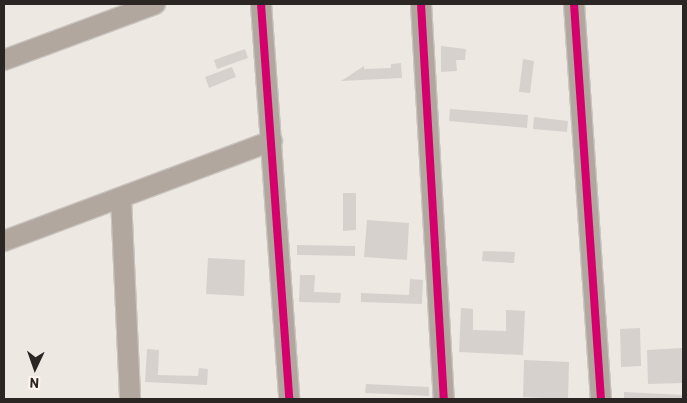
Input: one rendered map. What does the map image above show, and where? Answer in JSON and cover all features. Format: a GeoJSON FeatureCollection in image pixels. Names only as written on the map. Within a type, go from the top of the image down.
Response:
{"type":"FeatureCollection","features":[{"type":"Feature","properties":{"kind":"street"},"geometry":{"type":"LineString","coordinates":[[4,60],[156,4]]}},
{"type":"Feature","properties":{"kind":"street"},"geometry":{"type":"LineString","coordinates":[[260,4],[272,141],[289,399]]}},
{"type":"Feature","properties":{"kind":"street"},"geometry":{"type":"LineString","coordinates":[[421,4],[444,399]]}},
{"type":"Feature","properties":{"kind":"street"},"geometry":{"type":"LineString","coordinates":[[574,4],[602,399]]}},
{"type":"Feature","properties":{"kind":"street"},"geometry":{"type":"LineString","coordinates":[[4,241],[272,141]]}},
{"type":"Feature","properties":{"kind":"street"},"geometry":{"type":"LineString","coordinates":[[121,198],[130,399]]}},
{"type":"Feature","properties":{"kind":"building"},"geometry":{"type":"Polygon","coordinates":[[[441,46],[466,49],[465,60],[456,60],[457,71],[441,72],[441,46]]]}},
{"type":"Feature","properties":{"kind":"building"},"geometry":{"type":"Polygon","coordinates":[[[245,49],[248,58],[217,69],[214,60],[245,49]]]}},
{"type":"Feature","properties":{"kind":"building"},"geometry":{"type":"Polygon","coordinates":[[[523,59],[534,61],[530,93],[519,92],[523,59]]]}},
{"type":"Feature","properties":{"kind":"building"},"geometry":{"type":"Polygon","coordinates":[[[401,63],[402,78],[341,81],[364,66],[364,69],[391,68],[391,64],[401,63]]]}},
{"type":"Feature","properties":{"kind":"building"},"geometry":{"type":"Polygon","coordinates":[[[232,67],[236,77],[209,88],[205,77],[232,67]]]}},
{"type":"Feature","properties":{"kind":"building"},"geometry":{"type":"Polygon","coordinates":[[[450,109],[528,115],[527,128],[449,121],[450,109]]]}},
{"type":"Feature","properties":{"kind":"building"},"geometry":{"type":"Polygon","coordinates":[[[534,117],[568,121],[567,132],[533,129],[534,117]]]}},
{"type":"Feature","properties":{"kind":"building"},"geometry":{"type":"Polygon","coordinates":[[[343,193],[356,193],[356,230],[343,231],[343,193]]]}},
{"type":"Feature","properties":{"kind":"building"},"geometry":{"type":"Polygon","coordinates":[[[367,220],[409,223],[407,260],[364,257],[367,220]]]}},
{"type":"Feature","properties":{"kind":"building"},"geometry":{"type":"Polygon","coordinates":[[[297,245],[355,246],[355,256],[297,255],[297,245]]]}},
{"type":"Feature","properties":{"kind":"building"},"geometry":{"type":"Polygon","coordinates":[[[483,251],[515,252],[514,263],[482,261],[483,251]]]}},
{"type":"Feature","properties":{"kind":"building"},"geometry":{"type":"Polygon","coordinates":[[[208,258],[245,260],[244,296],[206,294],[208,258]]]}},
{"type":"Feature","properties":{"kind":"building"},"geometry":{"type":"Polygon","coordinates":[[[300,275],[315,275],[314,292],[341,293],[340,303],[299,302],[300,275]]]}},
{"type":"Feature","properties":{"kind":"building"},"geometry":{"type":"Polygon","coordinates":[[[410,279],[423,280],[422,304],[361,302],[361,293],[409,295],[410,279]]]}},
{"type":"Feature","properties":{"kind":"building"},"geometry":{"type":"Polygon","coordinates":[[[461,308],[473,309],[473,330],[506,331],[506,310],[525,311],[523,355],[459,352],[461,308]]]}},
{"type":"Feature","properties":{"kind":"building"},"geometry":{"type":"Polygon","coordinates":[[[640,328],[641,366],[621,367],[620,329],[640,328]]]}},
{"type":"Feature","properties":{"kind":"building"},"geometry":{"type":"Polygon","coordinates":[[[683,348],[683,383],[648,384],[647,350],[683,348]]]}},
{"type":"Feature","properties":{"kind":"building"},"geometry":{"type":"Polygon","coordinates":[[[147,349],[159,350],[158,375],[198,376],[199,368],[208,369],[207,385],[145,382],[147,349]]]}},
{"type":"Feature","properties":{"kind":"building"},"geometry":{"type":"Polygon","coordinates":[[[524,360],[569,362],[568,399],[523,397],[524,360]]]}},
{"type":"Feature","properties":{"kind":"building"},"geometry":{"type":"Polygon","coordinates":[[[366,384],[429,387],[429,396],[365,393],[366,384]]]}},
{"type":"Feature","properties":{"kind":"building"},"geometry":{"type":"Polygon","coordinates":[[[624,392],[683,395],[683,399],[624,399],[624,392]]]}},
{"type":"Feature","properties":{"kind":"cycle path"},"geometry":{"type":"LineString","coordinates":[[261,4],[289,399]]}},
{"type":"Feature","properties":{"kind":"cycle path"},"geometry":{"type":"LineString","coordinates":[[421,4],[444,399]]}},
{"type":"Feature","properties":{"kind":"cycle path"},"geometry":{"type":"LineString","coordinates":[[574,4],[601,399]]}}]}
